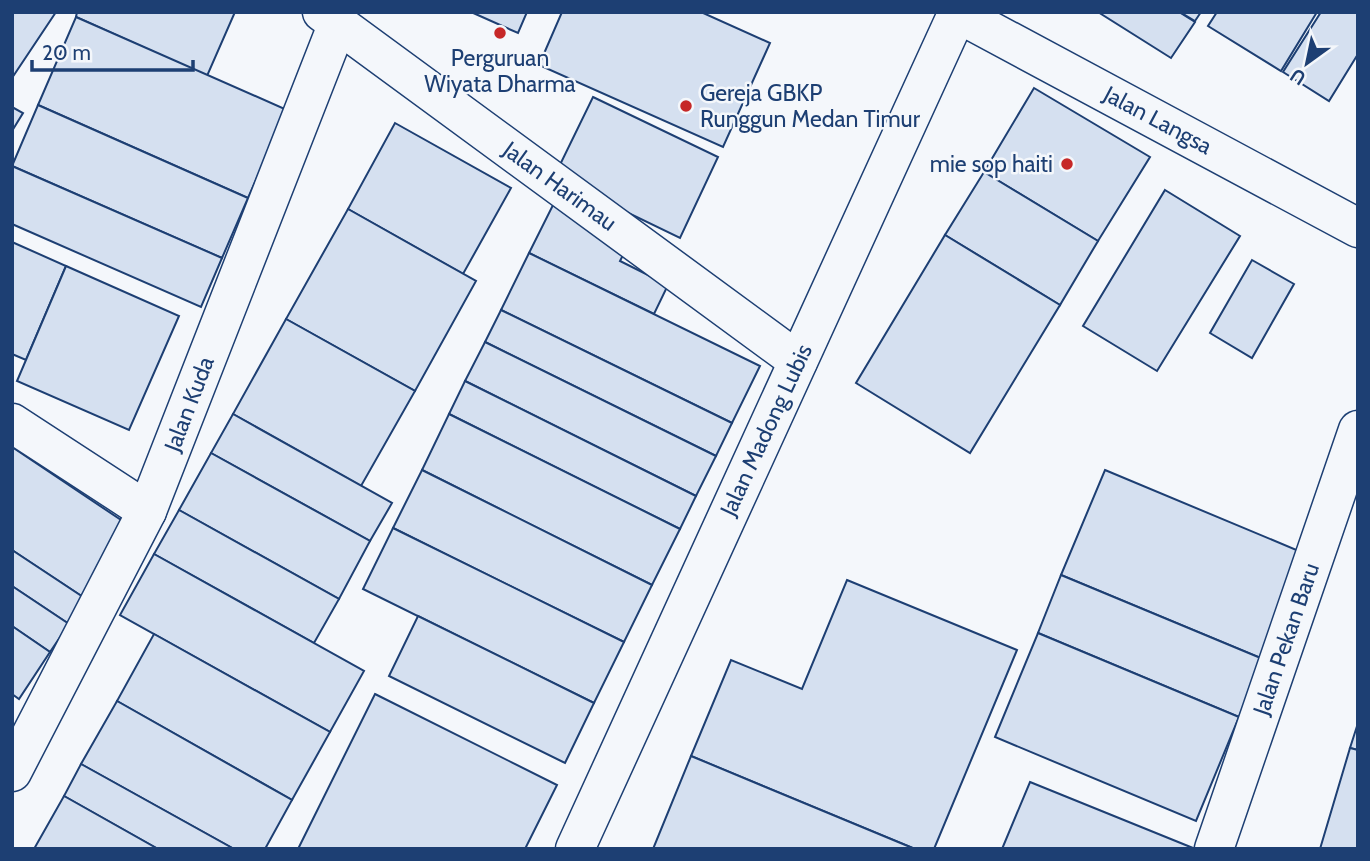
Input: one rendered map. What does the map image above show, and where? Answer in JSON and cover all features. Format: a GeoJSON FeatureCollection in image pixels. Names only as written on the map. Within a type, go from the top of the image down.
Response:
{"type":"FeatureCollection","features":[{"type":"Feature","properties":{"kind":"street","name":"Jalan Langsa"},"geometry":{"type":"LineString","coordinates":[[958,13],[1358,228]]}},
{"type":"Feature","properties":{"kind":"street","name":"Jalan Madong Lubis"},"geometry":{"type":"LineString","coordinates":[[575,849],[958,13]]}},
{"type":"Feature","properties":{"kind":"street","name":"Jalan Harimau"},"geometry":{"type":"LineString","coordinates":[[330,18],[798,361]]}},
{"type":"Feature","properties":{"kind":"street","name":"Jalan Kuda"},"geometry":{"type":"LineString","coordinates":[[12,772],[147,511],[330,18]]}},
{"type":"Feature","properties":{"kind":"street"},"geometry":{"type":"LineString","coordinates":[[12,423],[147,511]]}},
{"type":"Feature","properties":{"kind":"street","name":"Jalan Pekan Baru"},"geometry":{"type":"LineString","coordinates":[[1214,849],[1358,430]]}},
{"type":"Feature","properties":{"kind":"building"},"geometry":{"type":"Polygon","coordinates":[[[12,12],[56,12],[12,78],[12,12]]]}},
{"type":"Feature","properties":{"kind":"building"},"geometry":{"type":"Polygon","coordinates":[[[77,12],[235,12],[207,76],[76,17],[77,12]]]}},
{"type":"Feature","properties":{"kind":"building"},"geometry":{"type":"Polygon","coordinates":[[[471,12],[527,12],[518,33],[471,12]]]}},
{"type":"Feature","properties":{"kind":"building","name":"Gereja GBKP Runggun Medan Timur"},"geometry":{"type":"Polygon","coordinates":[[[562,12],[701,12],[770,43],[723,147],[539,65],[562,12]]]}},
{"type":"Feature","properties":{"kind":"building"},"geometry":{"type":"Polygon","coordinates":[[[1098,12],[1179,12],[1195,22],[1171,58],[1098,12]]]}},
{"type":"Feature","properties":{"kind":"building"},"geometry":{"type":"Polygon","coordinates":[[[1180,12],[1201,12],[1195,21],[1180,12]]]}},
{"type":"Feature","properties":{"kind":"building"},"geometry":{"type":"Polygon","coordinates":[[[1217,12],[1317,12],[1281,71],[1208,26],[1217,12]]]}},
{"type":"Feature","properties":{"kind":"building"},"geometry":{"type":"Polygon","coordinates":[[[1321,12],[1358,12],[1358,54],[1329,101],[1283,72],[1321,12]]]}},
{"type":"Feature","properties":{"kind":"building"},"geometry":{"type":"Polygon","coordinates":[[[76,17],[287,110],[248,198],[38,105],[76,17]]]}},
{"type":"Feature","properties":{"kind":"building","name":"mie sop haiti"},"geometry":{"type":"Polygon","coordinates":[[[1034,88],[1150,157],[1098,241],[984,172],[1034,88]]]}},
{"type":"Feature","properties":{"kind":"building"},"geometry":{"type":"Polygon","coordinates":[[[593,97],[718,157],[680,238],[554,177],[593,97]]]}},
{"type":"Feature","properties":{"kind":"building"},"geometry":{"type":"Polygon","coordinates":[[[38,105],[248,198],[222,258],[12,166],[38,105]]]}},
{"type":"Feature","properties":{"kind":"building"},"geometry":{"type":"Polygon","coordinates":[[[12,107],[23,113],[12,131],[12,107]]]}},
{"type":"Feature","properties":{"kind":"building"},"geometry":{"type":"Polygon","coordinates":[[[395,123],[511,188],[463,274],[348,209],[395,123]]]}},
{"type":"Feature","properties":{"kind":"building"},"geometry":{"type":"Polygon","coordinates":[[[12,166],[222,258],[201,307],[12,224],[12,166]]]}},
{"type":"Feature","properties":{"kind":"building"},"geometry":{"type":"Polygon","coordinates":[[[984,172],[1098,241],[1060,305],[945,235],[984,172]]]}},
{"type":"Feature","properties":{"kind":"building"},"geometry":{"type":"Polygon","coordinates":[[[1165,190],[1240,236],[1157,371],[1083,326],[1165,190]]]}},
{"type":"Feature","properties":{"kind":"building"},"geometry":{"type":"Polygon","coordinates":[[[554,203],[630,241],[620,261],[668,285],[654,314],[529,253],[554,203]]]}},
{"type":"Feature","properties":{"kind":"building"},"geometry":{"type":"Polygon","coordinates":[[[348,209],[476,281],[415,391],[286,319],[348,209]]]}},
{"type":"Feature","properties":{"kind":"building"},"geometry":{"type":"Polygon","coordinates":[[[945,235],[1060,305],[970,453],[856,383],[945,235]]]}},
{"type":"Feature","properties":{"kind":"building"},"geometry":{"type":"Polygon","coordinates":[[[12,242],[66,266],[26,360],[12,354],[12,242]]]}},
{"type":"Feature","properties":{"kind":"building"},"geometry":{"type":"Polygon","coordinates":[[[529,253],[760,366],[732,423],[501,310],[529,253]]]}},
{"type":"Feature","properties":{"kind":"building"},"geometry":{"type":"Polygon","coordinates":[[[1252,260],[1294,284],[1252,358],[1210,333],[1252,260]]]}},
{"type":"Feature","properties":{"kind":"building"},"geometry":{"type":"Polygon","coordinates":[[[66,266],[179,316],[129,430],[17,381],[66,266]]]}},
{"type":"Feature","properties":{"kind":"building"},"geometry":{"type":"Polygon","coordinates":[[[501,310],[732,423],[716,456],[485,342],[501,310]]]}},
{"type":"Feature","properties":{"kind":"building"},"geometry":{"type":"Polygon","coordinates":[[[286,319],[415,391],[361,486],[233,414],[286,319]]]}},
{"type":"Feature","properties":{"kind":"building"},"geometry":{"type":"Polygon","coordinates":[[[485,342],[716,456],[696,496],[465,381],[485,342]]]}},
{"type":"Feature","properties":{"kind":"building"},"geometry":{"type":"Polygon","coordinates":[[[465,381],[696,496],[680,529],[449,414],[465,381]]]}},
{"type":"Feature","properties":{"kind":"building"},"geometry":{"type":"Polygon","coordinates":[[[233,414],[392,503],[370,541],[211,453],[233,414]]]}},
{"type":"Feature","properties":{"kind":"building"},"geometry":{"type":"Polygon","coordinates":[[[449,414],[680,529],[652,585],[422,470],[449,414]]]}},
{"type":"Feature","properties":{"kind":"building"},"geometry":{"type":"Polygon","coordinates":[[[12,447],[133,528],[86,599],[12,550],[12,447]]]}},
{"type":"Feature","properties":{"kind":"building"},"geometry":{"type":"Polygon","coordinates":[[[211,453],[370,541],[339,599],[179,510],[211,453]]]}},
{"type":"Feature","properties":{"kind":"building"},"geometry":{"type":"Polygon","coordinates":[[[422,470],[652,585],[624,642],[393,528],[422,470]]]}},
{"type":"Feature","properties":{"kind":"building"},"geometry":{"type":"Polygon","coordinates":[[[1105,470],[1306,554],[1263,659],[1061,575],[1105,470]]]}},
{"type":"Feature","properties":{"kind":"building"},"geometry":{"type":"Polygon","coordinates":[[[179,510],[339,599],[314,643],[154,554],[179,510]]]}},
{"type":"Feature","properties":{"kind":"building"},"geometry":{"type":"Polygon","coordinates":[[[393,528],[624,642],[594,703],[363,589],[393,528]]]}},
{"type":"Feature","properties":{"kind":"building"},"geometry":{"type":"Polygon","coordinates":[[[12,550],[86,599],[69,624],[12,586],[12,550]]]}},
{"type":"Feature","properties":{"kind":"building"},"geometry":{"type":"Polygon","coordinates":[[[154,554],[364,671],[330,732],[120,615],[154,554]]]}},
{"type":"Feature","properties":{"kind":"building"},"geometry":{"type":"Polygon","coordinates":[[[1061,575],[1263,659],[1239,717],[1038,633],[1061,575]]]}},
{"type":"Feature","properties":{"kind":"building"},"geometry":{"type":"Polygon","coordinates":[[[847,580],[1017,650],[934,849],[915,849],[691,756],[731,660],[802,689],[847,580]]]}},
{"type":"Feature","properties":{"kind":"building"},"geometry":{"type":"Polygon","coordinates":[[[12,586],[69,624],[50,652],[12,626],[12,586]]]}},
{"type":"Feature","properties":{"kind":"building"},"geometry":{"type":"Polygon","coordinates":[[[418,616],[594,703],[565,763],[389,676],[418,616]]]}},
{"type":"Feature","properties":{"kind":"building"},"geometry":{"type":"Polygon","coordinates":[[[12,626],[50,652],[19,699],[12,694],[12,626]]]}},
{"type":"Feature","properties":{"kind":"building"},"geometry":{"type":"Polygon","coordinates":[[[1038,633],[1239,717],[1196,821],[995,737],[1038,633]]]}},
{"type":"Feature","properties":{"kind":"building"},"geometry":{"type":"Polygon","coordinates":[[[154,634],[330,732],[292,800],[117,701],[154,634]]]}},
{"type":"Feature","properties":{"kind":"building"},"geometry":{"type":"Polygon","coordinates":[[[375,694],[557,785],[525,849],[298,849],[375,694]]]}},
{"type":"Feature","properties":{"kind":"building"},"geometry":{"type":"Polygon","coordinates":[[[117,701],[292,800],[265,849],[234,849],[81,764],[117,701]]]}},
{"type":"Feature","properties":{"kind":"building"},"geometry":{"type":"Polygon","coordinates":[[[1358,723],[1358,750],[1350,748],[1358,723]]]}},
{"type":"Feature","properties":{"kind":"building"},"geometry":{"type":"Polygon","coordinates":[[[1350,748],[1358,750],[1358,849],[1320,849],[1350,748]]]}},
{"type":"Feature","properties":{"kind":"building"},"geometry":{"type":"Polygon","coordinates":[[[691,756],[763,786],[915,849],[653,849],[691,756]]]}},
{"type":"Feature","properties":{"kind":"building"},"geometry":{"type":"Polygon","coordinates":[[[81,764],[234,849],[158,849],[64,796],[81,764]]]}},
{"type":"Feature","properties":{"kind":"building"},"geometry":{"type":"Polygon","coordinates":[[[1030,782],[1193,848],[1002,849],[1030,782]]]}},
{"type":"Feature","properties":{"kind":"building"},"geometry":{"type":"Polygon","coordinates":[[[64,796],[158,849],[34,849],[64,796]]]}},
{"type":"Feature","properties":{"kind":"place","name":"Perguruan Wiyata Dharma"},"geometry":{"type":"Point","coordinates":[500,33]}},
{"type":"Feature","properties":{"kind":"place","name":"Gereja GBKP Runggun Medan Timur"},"geometry":{"type":"Point","coordinates":[686,106]}},
{"type":"Feature","properties":{"kind":"place","name":"mie sop haiti"},"geometry":{"type":"Point","coordinates":[1067,164]}}]}
